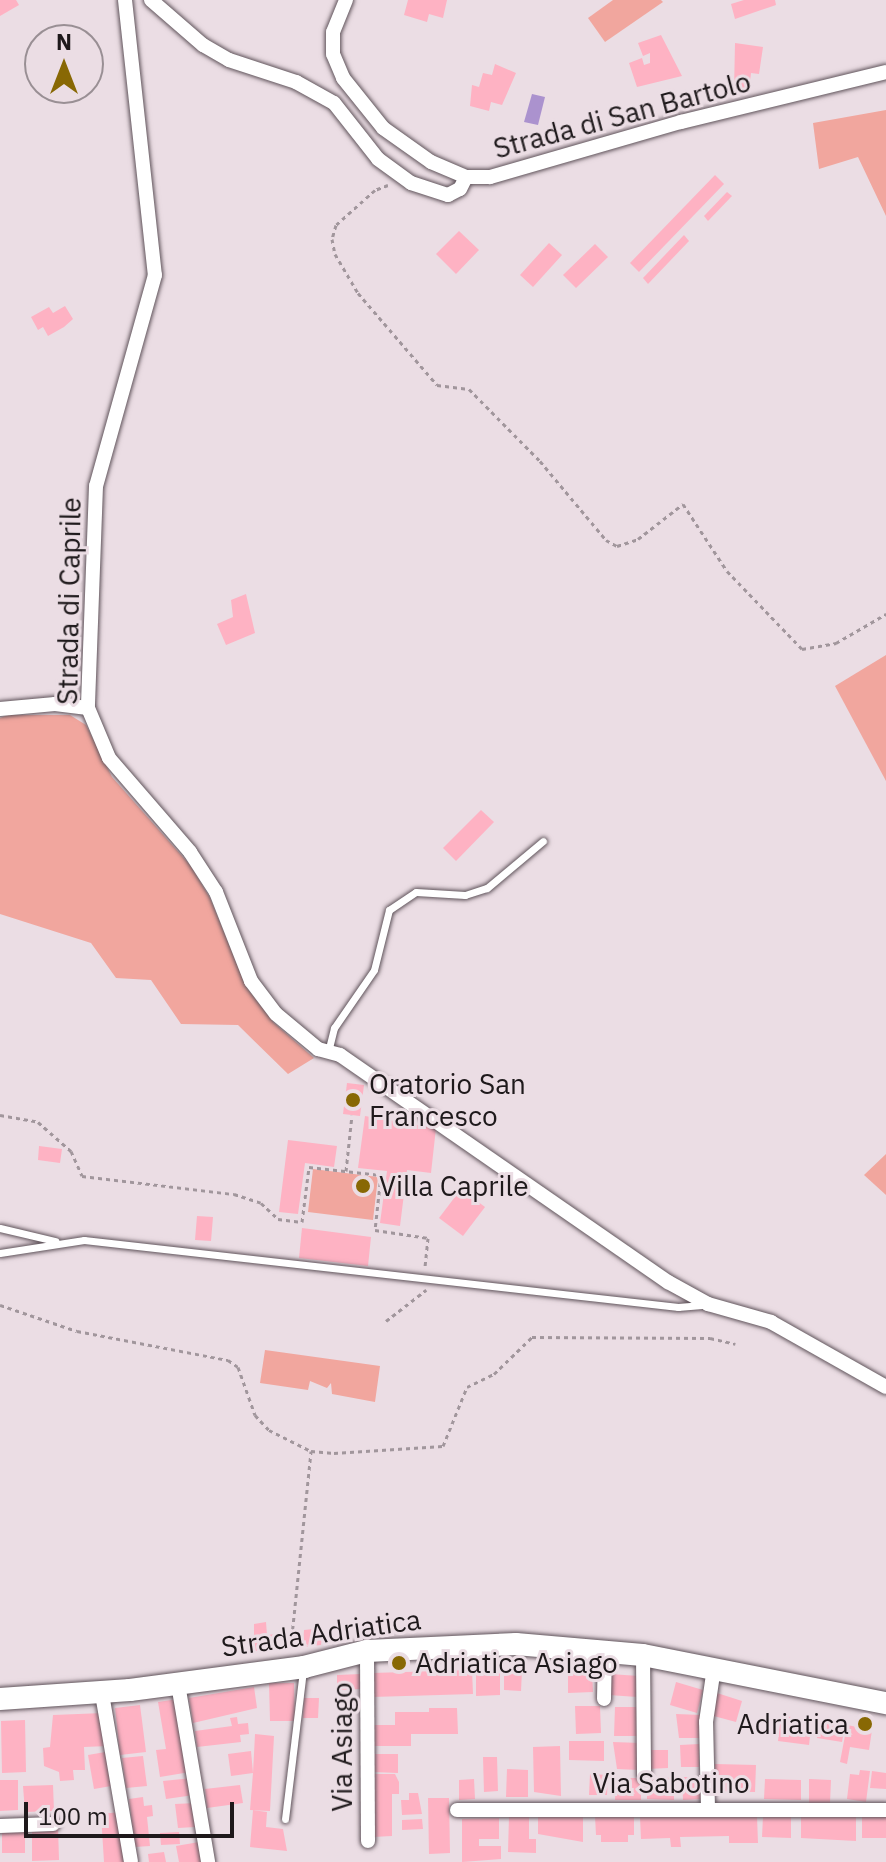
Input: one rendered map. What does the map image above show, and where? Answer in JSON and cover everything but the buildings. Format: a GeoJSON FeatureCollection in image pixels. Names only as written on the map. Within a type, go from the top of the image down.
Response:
{"type":"FeatureCollection","features":[{"type":"Feature","properties":{"kind":"main road","name":"Strada Adriatica"},"geometry":{"type":"LineString","coordinates":[[0,1699],[102,1694],[304,1667],[367,1651],[516,1644],[643,1655],[886,1703]]}},
{"type":"Feature","properties":{"kind":"street","name":"Strada di Caprile"},"geometry":{"type":"LineString","coordinates":[[125,0],[155,275],[96,486],[88,708],[109,758],[190,852],[216,892],[251,981],[276,1014],[328,1052],[708,1304],[771,1322],[886,1387]]}},
{"type":"Feature","properties":{"kind":"street"},"geometry":{"type":"LineString","coordinates":[[151,0],[203,45],[229,60],[296,82],[334,103],[395,174],[448,195],[460,189],[466,177]]}},
{"type":"Feature","properties":{"kind":"street","name":"Strada di San Bartolo"},"geometry":{"type":"LineString","coordinates":[[346,0],[333,32],[333,54],[343,78],[383,128],[431,162],[466,177],[490,177],[681,122],[886,72]]}},
{"type":"Feature","properties":{"kind":"street"},"geometry":{"type":"LineString","coordinates":[[0,709],[55,704],[88,708]]}},
{"type":"Feature","properties":{"kind":"street","name":"Via Asiago"},"geometry":{"type":"LineString","coordinates":[[367,1651],[368,1841]]}},
{"type":"Feature","properties":{"kind":"street"},"geometry":{"type":"LineString","coordinates":[[604,1699],[605,1651]]}},
{"type":"Feature","properties":{"kind":"street"},"geometry":{"type":"LineString","coordinates":[[643,1655],[644,1776]]}},
{"type":"Feature","properties":{"kind":"street"},"geometry":{"type":"LineString","coordinates":[[708,1808],[706,1722],[714,1668]]}},
{"type":"Feature","properties":{"kind":"street"},"geometry":{"type":"LineString","coordinates":[[178,1684],[208,1862]]}},
{"type":"Feature","properties":{"kind":"street"},"geometry":{"type":"LineString","coordinates":[[102,1694],[131,1862]]}},
{"type":"Feature","properties":{"kind":"street","name":"Via Sabotino"},"geometry":{"type":"LineString","coordinates":[[457,1810],[886,1810]]}},
{"type":"Feature","properties":{"kind":"street"},"geometry":{"type":"LineString","coordinates":[[0,1826],[53,1824]]}},
{"type":"Feature","properties":{"kind":"lane"},"geometry":{"type":"LineString","coordinates":[[328,1052],[334,1028],[374,970],[389,910],[416,892],[465,895],[487,888],[543,841]]}},
{"type":"Feature","properties":{"kind":"lane"},"geometry":{"type":"LineString","coordinates":[[0,1228],[57,1242]]}},
{"type":"Feature","properties":{"kind":"lane"},"geometry":{"type":"LineString","coordinates":[[0,1253],[84,1240],[678,1307],[708,1304]]}},
{"type":"Feature","properties":{"kind":"lane"},"geometry":{"type":"LineString","coordinates":[[285,1819],[304,1667]]}},
{"type":"Feature","properties":{"kind":"path"},"geometry":{"type":"LineString","coordinates":[[395,174],[390,184],[375,190],[336,225],[335,254],[358,293],[437,385],[469,389],[540,461],[606,540],[617,546],[638,539],[683,504],[727,571],[802,649],[836,643],[886,614]]}},
{"type":"Feature","properties":{"kind":"path"},"geometry":{"type":"LineString","coordinates":[[0,1115],[38,1122],[71,1151],[82,1176],[234,1194],[261,1203],[278,1219],[302,1222],[309,1167],[381,1175],[375,1230],[428,1238],[424,1279]]}},
{"type":"Feature","properties":{"kind":"path"},"geometry":{"type":"LineString","coordinates":[[346,1171],[352,1115]]}},
{"type":"Feature","properties":{"kind":"path"},"geometry":{"type":"LineString","coordinates":[[386,1321],[438,1280]]}},
{"type":"Feature","properties":{"kind":"path"},"geometry":{"type":"LineString","coordinates":[[0,1305],[77,1331],[228,1360],[238,1367],[255,1415],[269,1430],[311,1451],[443,1446],[467,1387],[494,1374],[532,1337],[710,1338],[735,1344]]}},
{"type":"Feature","properties":{"kind":"path"},"geometry":{"type":"LineString","coordinates":[[291,1645],[311,1451]]}},
{"type":"Feature","properties":{"kind":"shaded area"},"geometry":{"type":"Polygon","coordinates":[[[613,0],[663,2],[605,42],[588,18],[613,0]]]}},
{"type":"Feature","properties":{"kind":"shaded area"},"geometry":{"type":"Polygon","coordinates":[[[532,94],[545,97],[538,125],[524,122],[532,94]]]}},
{"type":"Feature","properties":{"kind":"shaded area"},"geometry":{"type":"Polygon","coordinates":[[[886,110],[886,216],[858,157],[819,169],[813,123],[886,110]]]}},
{"type":"Feature","properties":{"kind":"shaded area"},"geometry":{"type":"Polygon","coordinates":[[[886,655],[886,781],[835,686],[886,655]]]}},
{"type":"Feature","properties":{"kind":"shaded area"},"geometry":{"type":"Polygon","coordinates":[[[8,715],[70,715],[86,725],[112,777],[190,865],[210,898],[246,987],[274,1023],[314,1058],[288,1074],[238,1025],[181,1024],[151,980],[116,978],[91,943],[0,914],[0,718],[8,715]]]}},
{"type":"Feature","properties":{"kind":"shaded area"},"geometry":{"type":"Polygon","coordinates":[[[886,1154],[886,1195],[864,1175],[886,1154]]]}},
{"type":"Feature","properties":{"kind":"shaded area"},"geometry":{"type":"Polygon","coordinates":[[[313,1169],[378,1177],[373,1220],[308,1212],[313,1169]]]}},
{"type":"Feature","properties":{"kind":"shaded area"},"geometry":{"type":"Polygon","coordinates":[[[265,1350],[380,1366],[375,1402],[332,1394],[331,1383],[327,1388],[310,1381],[308,1390],[260,1383],[265,1350]]]}},
{"type":"Feature","properties":{"kind":"place","name":"Oratorio San Francesco"},"geometry":{"type":"Point","coordinates":[353,1100]}},
{"type":"Feature","properties":{"kind":"place","name":"Villa Caprile"},"geometry":{"type":"Point","coordinates":[363,1186]}},
{"type":"Feature","properties":{"kind":"place","name":"Adriatica Asiago"},"geometry":{"type":"Point","coordinates":[399,1663]}},
{"type":"Feature","properties":{"kind":"place","name":"Adriatica"},"geometry":{"type":"Point","coordinates":[865,1724]}}]}
